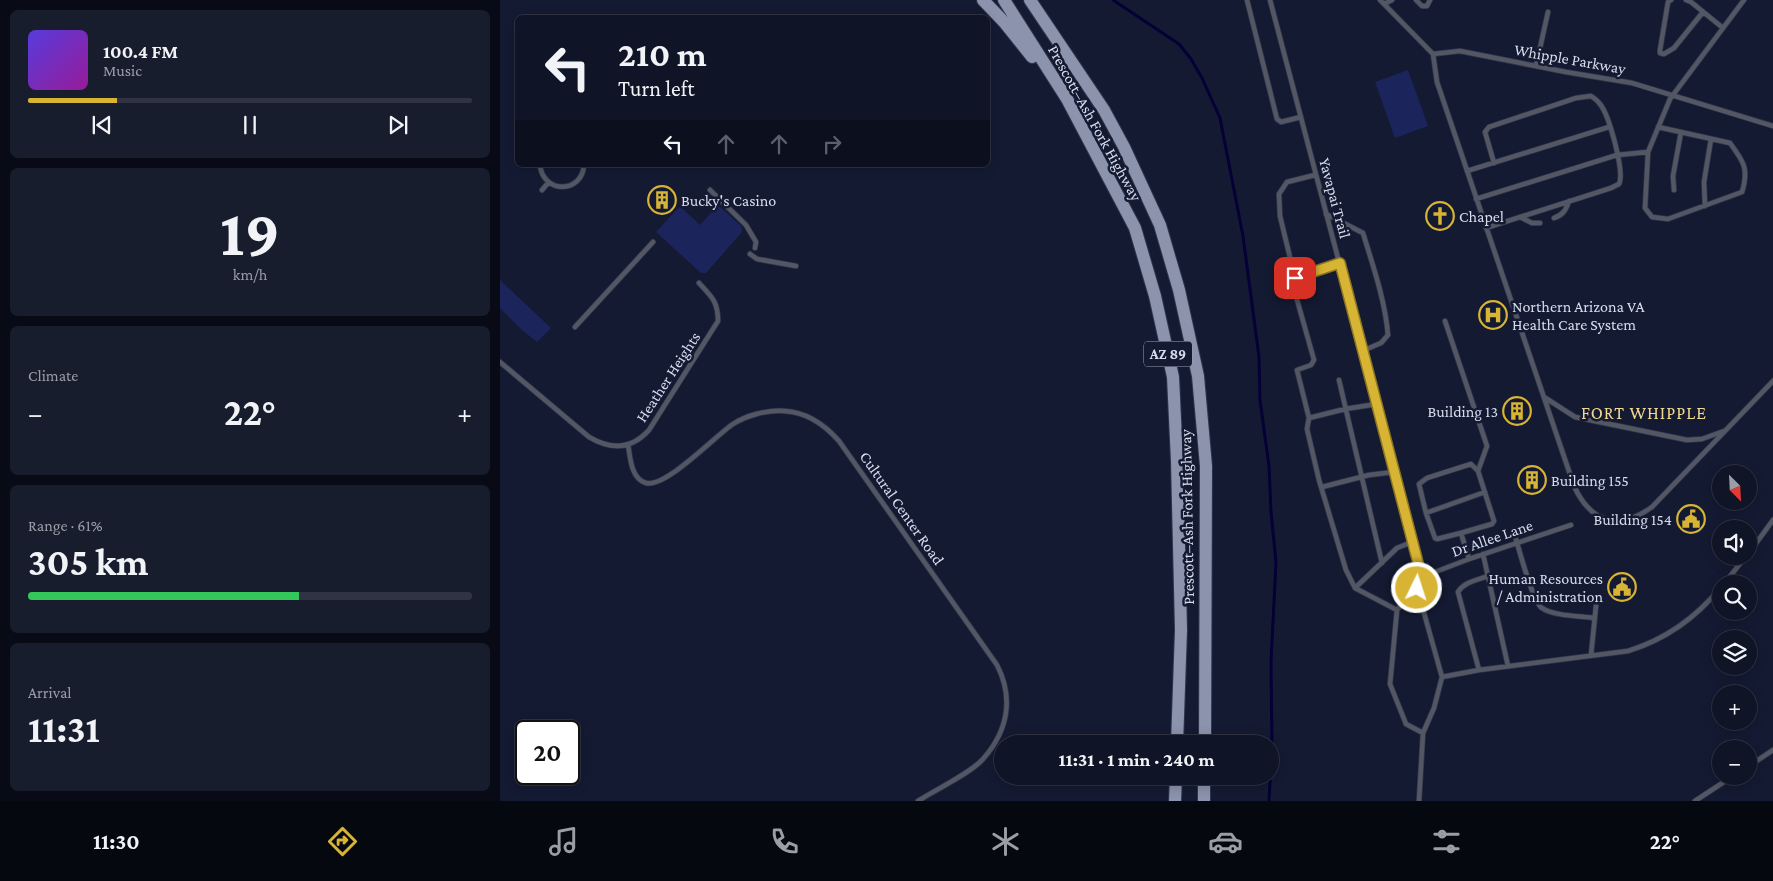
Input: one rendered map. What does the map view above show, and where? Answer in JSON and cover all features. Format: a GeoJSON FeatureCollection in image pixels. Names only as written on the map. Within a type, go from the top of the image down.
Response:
{"type":"FeatureCollection","features":[{"type":"Feature","properties":{"kind":"main road"},"geometry":{"type":"LineString","coordinates":[[983,0],[1004,22],[1067,100]]}},
{"type":"Feature","properties":{"kind":"main road","name":"Prescott–Ash Fork Highway"},"geometry":{"type":"LineString","coordinates":[[1004,0],[1067,100],[1135,228],[1155,296],[1173,377],[1181,630],[1177,735]]}},
{"type":"Feature","properties":{"kind":"main road","name":"Prescott–Ash Fork Highway"},"geometry":{"type":"LineString","coordinates":[[1030,0],[1104,110],[1124,147],[1160,225],[1179,290],[1198,376],[1206,466],[1205,735]]}},
{"type":"Feature","properties":{"kind":"main road"},"geometry":{"type":"LineString","coordinates":[[1175,801],[1176,785]]}},
{"type":"Feature","properties":{"kind":"main road"},"geometry":{"type":"LineString","coordinates":[[1204,785],[1204,801]]}},
{"type":"Feature","properties":{"kind":"lane"},"geometry":{"type":"LineString","coordinates":[[1247,0],[1277,118],[1281,122],[1300,117]]}},
{"type":"Feature","properties":{"kind":"lane","name":"Yavapai Trail"},"geometry":{"type":"LineString","coordinates":[[1270,0],[1422,578]]}},
{"type":"Feature","properties":{"kind":"lane"},"geometry":{"type":"LineString","coordinates":[[1380,0],[1433,54],[1437,82],[1574,486],[1581,500],[1591,512],[1611,520],[1626,520],[1640,516],[1652,507],[1773,381]]}},
{"type":"Feature","properties":{"kind":"lane"},"geometry":{"type":"LineString","coordinates":[[1384,4],[1392,0]]}},
{"type":"Feature","properties":{"kind":"lane"},"geometry":{"type":"LineString","coordinates":[[1416,0],[1422,6],[1427,6],[1430,0]]}},
{"type":"Feature","properties":{"kind":"lane"},"geometry":{"type":"LineString","coordinates":[[1671,0],[1668,2],[1660,53],[1664,54],[1674,48],[1703,12]]}},
{"type":"Feature","properties":{"kind":"lane"},"geometry":{"type":"LineString","coordinates":[[1686,0],[1723,28]]}},
{"type":"Feature","properties":{"kind":"lane"},"geometry":{"type":"LineString","coordinates":[[1658,127],[1730,143],[1743,160],[1746,178],[1742,192],[1668,219],[1652,217],[1645,208],[1648,152],[1658,127],[1673,94],[1744,0]]}},
{"type":"Feature","properties":{"kind":"lane"},"geometry":{"type":"LineString","coordinates":[[1536,66],[1548,12]]}},
{"type":"Feature","properties":{"kind":"lane","name":"Whipple Parkway"},"geometry":{"type":"LineString","coordinates":[[1433,54],[1460,51],[1632,83],[1773,126]]}},
{"type":"Feature","properties":{"kind":"lane"},"geometry":{"type":"LineString","coordinates":[[1486,228],[1619,184],[1621,179],[1609,126],[1600,103],[1591,96],[1576,98],[1489,127],[1485,132],[1494,163]]}},
{"type":"Feature","properties":{"kind":"lane"},"geometry":{"type":"LineString","coordinates":[[1467,171],[1609,126]]}},
{"type":"Feature","properties":{"kind":"lane"},"geometry":{"type":"LineString","coordinates":[[1674,190],[1674,176],[1681,132]]}},
{"type":"Feature","properties":{"kind":"lane"},"geometry":{"type":"LineString","coordinates":[[1705,206],[1704,182],[1711,139]]}},
{"type":"Feature","properties":{"kind":"lane"},"geometry":{"type":"LineString","coordinates":[[1476,199],[1617,156],[1648,152]]}},
{"type":"Feature","properties":{"kind":"lane"},"geometry":{"type":"LineString","coordinates":[[540,167],[543,178],[548,183],[563,187],[570,186],[576,182],[581,176],[583,167]]}},
{"type":"Feature","properties":{"kind":"lane"},"geometry":{"type":"LineString","coordinates":[[1315,174],[1287,182],[1279,194],[1280,216],[1295,278],[1294,288],[1314,360],[1311,365],[1297,370],[1309,418],[1307,429],[1346,570],[1355,588],[1397,610]]}},
{"type":"Feature","properties":{"kind":"lane"},"geometry":{"type":"LineString","coordinates":[[542,190],[548,183]]}},
{"type":"Feature","properties":{"kind":"lane"},"geometry":{"type":"LineString","coordinates":[[710,190],[746,225],[756,242],[755,248]]}},
{"type":"Feature","properties":{"kind":"lane"},"geometry":{"type":"LineString","coordinates":[[1554,218],[1561,216],[1569,201]]}},
{"type":"Feature","properties":{"kind":"lane"},"geometry":{"type":"LineString","coordinates":[[1326,214],[1363,233],[1376,276],[1388,335],[1381,343],[1362,351]]}},
{"type":"Feature","properties":{"kind":"lane"},"geometry":{"type":"LineString","coordinates":[[1520,217],[1532,224],[1540,223]]}},
{"type":"Feature","properties":{"kind":"lane"},"geometry":{"type":"LineString","coordinates":[[575,327],[653,242]]}},
{"type":"Feature","properties":{"kind":"lane"},"geometry":{"type":"LineString","coordinates":[[750,254],[757,259],[796,266]]}},
{"type":"Feature","properties":{"kind":"lane"},"geometry":{"type":"LineString","coordinates":[[1295,278],[1340,263]]}},
{"type":"Feature","properties":{"kind":"lane","name":"Heather Heights"},"geometry":{"type":"LineString","coordinates":[[628,444],[641,438],[649,430],[718,321],[718,310],[714,299],[699,283]]}},
{"type":"Feature","properties":{"kind":"lane"},"geometry":{"type":"LineString","coordinates":[[1445,321],[1487,446],[1478,471]]}},
{"type":"Feature","properties":{"kind":"lane"},"geometry":{"type":"LineString","coordinates":[[500,362],[598,443],[611,446],[628,444]]}},
{"type":"Feature","properties":{"kind":"lane"},"geometry":{"type":"LineString","coordinates":[[1339,380],[1382,562]]}},
{"type":"Feature","properties":{"kind":"lane"},"geometry":{"type":"LineString","coordinates":[[1543,396],[1575,417],[1687,440],[1702,439],[1725,430]]}},
{"type":"Feature","properties":{"kind":"lane"},"geometry":{"type":"LineString","coordinates":[[1309,418],[1345,409],[1377,404]]}},
{"type":"Feature","properties":{"kind":"lane","name":"Cultural Center Road"},"geometry":{"type":"LineString","coordinates":[[628,444],[632,468],[636,475],[644,483],[652,484],[670,476],[734,423],[761,413],[778,411],[801,413],[821,423],[839,441],[997,665],[1007,691],[1006,716],[1002,729],[983,759],[918,801]]}},
{"type":"Feature","properties":{"kind":"lane"},"geometry":{"type":"LineString","coordinates":[[1471,464],[1478,471],[1485,492],[1494,521],[1492,524],[1437,539],[1426,512],[1419,484],[1427,478],[1471,464]]}},
{"type":"Feature","properties":{"kind":"lane"},"geometry":{"type":"LineString","coordinates":[[1322,487],[1361,477],[1394,472]]}},
{"type":"Feature","properties":{"kind":"lane"},"geometry":{"type":"LineString","coordinates":[[1426,512],[1485,492]]}},
{"type":"Feature","properties":{"kind":"lane"},"geometry":{"type":"LineString","coordinates":[[1757,541],[1773,520]]}},
{"type":"Feature","properties":{"kind":"lane","name":"Dr Allee Lane"},"geometry":{"type":"LineString","coordinates":[[1422,578],[1469,558],[1570,525]]}},
{"type":"Feature","properties":{"kind":"lane"},"geometry":{"type":"LineString","coordinates":[[1461,533],[1469,558]]}},
{"type":"Feature","properties":{"kind":"lane"},"geometry":{"type":"LineString","coordinates":[[1515,536],[1540,608],[1551,612],[1595,618]]}},
{"type":"Feature","properties":{"kind":"lane"},"geometry":{"type":"LineString","coordinates":[[1355,588],[1397,548],[1412,542]]}},
{"type":"Feature","properties":{"kind":"lane"},"geometry":{"type":"LineString","coordinates":[[1483,554],[1508,666]]}},
{"type":"Feature","properties":{"kind":"lane"},"geometry":{"type":"LineString","coordinates":[[1730,575],[1739,565]]}},
{"type":"Feature","properties":{"kind":"lane"},"geometry":{"type":"LineString","coordinates":[[1479,670],[1458,592],[1461,587],[1468,583],[1488,576]]}},
{"type":"Feature","properties":{"kind":"lane"},"geometry":{"type":"LineString","coordinates":[[1422,578],[1417,588],[1397,610],[1390,684],[1406,724],[1423,733]]}},
{"type":"Feature","properties":{"kind":"lane"},"geometry":{"type":"LineString","coordinates":[[1417,588],[1442,677],[1437,699],[1423,733],[1419,801]]}},
{"type":"Feature","properties":{"kind":"lane"},"geometry":{"type":"LineString","coordinates":[[1442,677],[1479,670],[1628,651],[1648,645],[1689,621],[1712,596]]}},
{"type":"Feature","properties":{"kind":"lane"},"geometry":{"type":"LineString","coordinates":[[1591,655],[1596,606]]}},
{"type":"Feature","properties":{"kind":"lane"},"geometry":{"type":"LineString","coordinates":[[1757,761],[1773,750]]}},
{"type":"Feature","properties":{"kind":"lane"},"geometry":{"type":"LineString","coordinates":[[1695,801],[1719,785]]}},
{"type":"Feature","properties":{"kind":"shaded area"},"geometry":{"type":"Polygon","coordinates":[[[1408,70],[1428,126],[1395,138],[1375,82],[1408,70]]]}},
{"type":"Feature","properties":{"kind":"shaded area"},"geometry":{"type":"Polygon","coordinates":[[[718,205],[741,226],[742,232],[706,273],[701,273],[656,232],[680,206],[700,225],[718,205]]]}},
{"type":"Feature","properties":{"kind":"shaded area"},"geometry":{"type":"Polygon","coordinates":[[[500,280],[551,328],[537,342],[500,308],[500,280]]]}},
{"type":"Feature","properties":{"kind":"waterway"},"geometry":{"type":"LineString","coordinates":[[1113,0],[1179,44],[1191,59],[1202,78],[1220,118],[1243,236],[1259,357],[1260,400],[1269,466],[1276,562],[1271,662],[1272,745],[1269,801]]}},
{"type":"Feature","properties":{"kind":"place","name":"Bucky's Casino"},"geometry":{"type":"Point","coordinates":[662,200]}},
{"type":"Feature","properties":{"kind":"place","name":"Chapel"},"geometry":{"type":"Point","coordinates":[1440,216]}},
{"type":"Feature","properties":{"kind":"place","name":"Northern Arizona VA Health Care System"},"geometry":{"type":"Point","coordinates":[1493,315]}},
{"type":"Feature","properties":{"kind":"place","name":"Building 13"},"geometry":{"type":"Point","coordinates":[1517,411]}},
{"type":"Feature","properties":{"kind":"place","name":"Building 155"},"geometry":{"type":"Point","coordinates":[1532,480]}},
{"type":"Feature","properties":{"kind":"place","name":"Building 154"},"geometry":{"type":"Point","coordinates":[1691,519]}},
{"type":"Feature","properties":{"kind":"place","name":"Human Resources / Administration"},"geometry":{"type":"Point","coordinates":[1622,587]}},
{"type":"Feature","properties":{"kind":"district","name":"FORT WHIPPLE"},"geometry":{"type":"Point","coordinates":[1644,413]}},
{"type":"Feature","properties":{"kind":"route"},"geometry":{"type":"LineString","coordinates":[[1295,278],[1340,263],[1422,578],[1417,588]]}}]}
